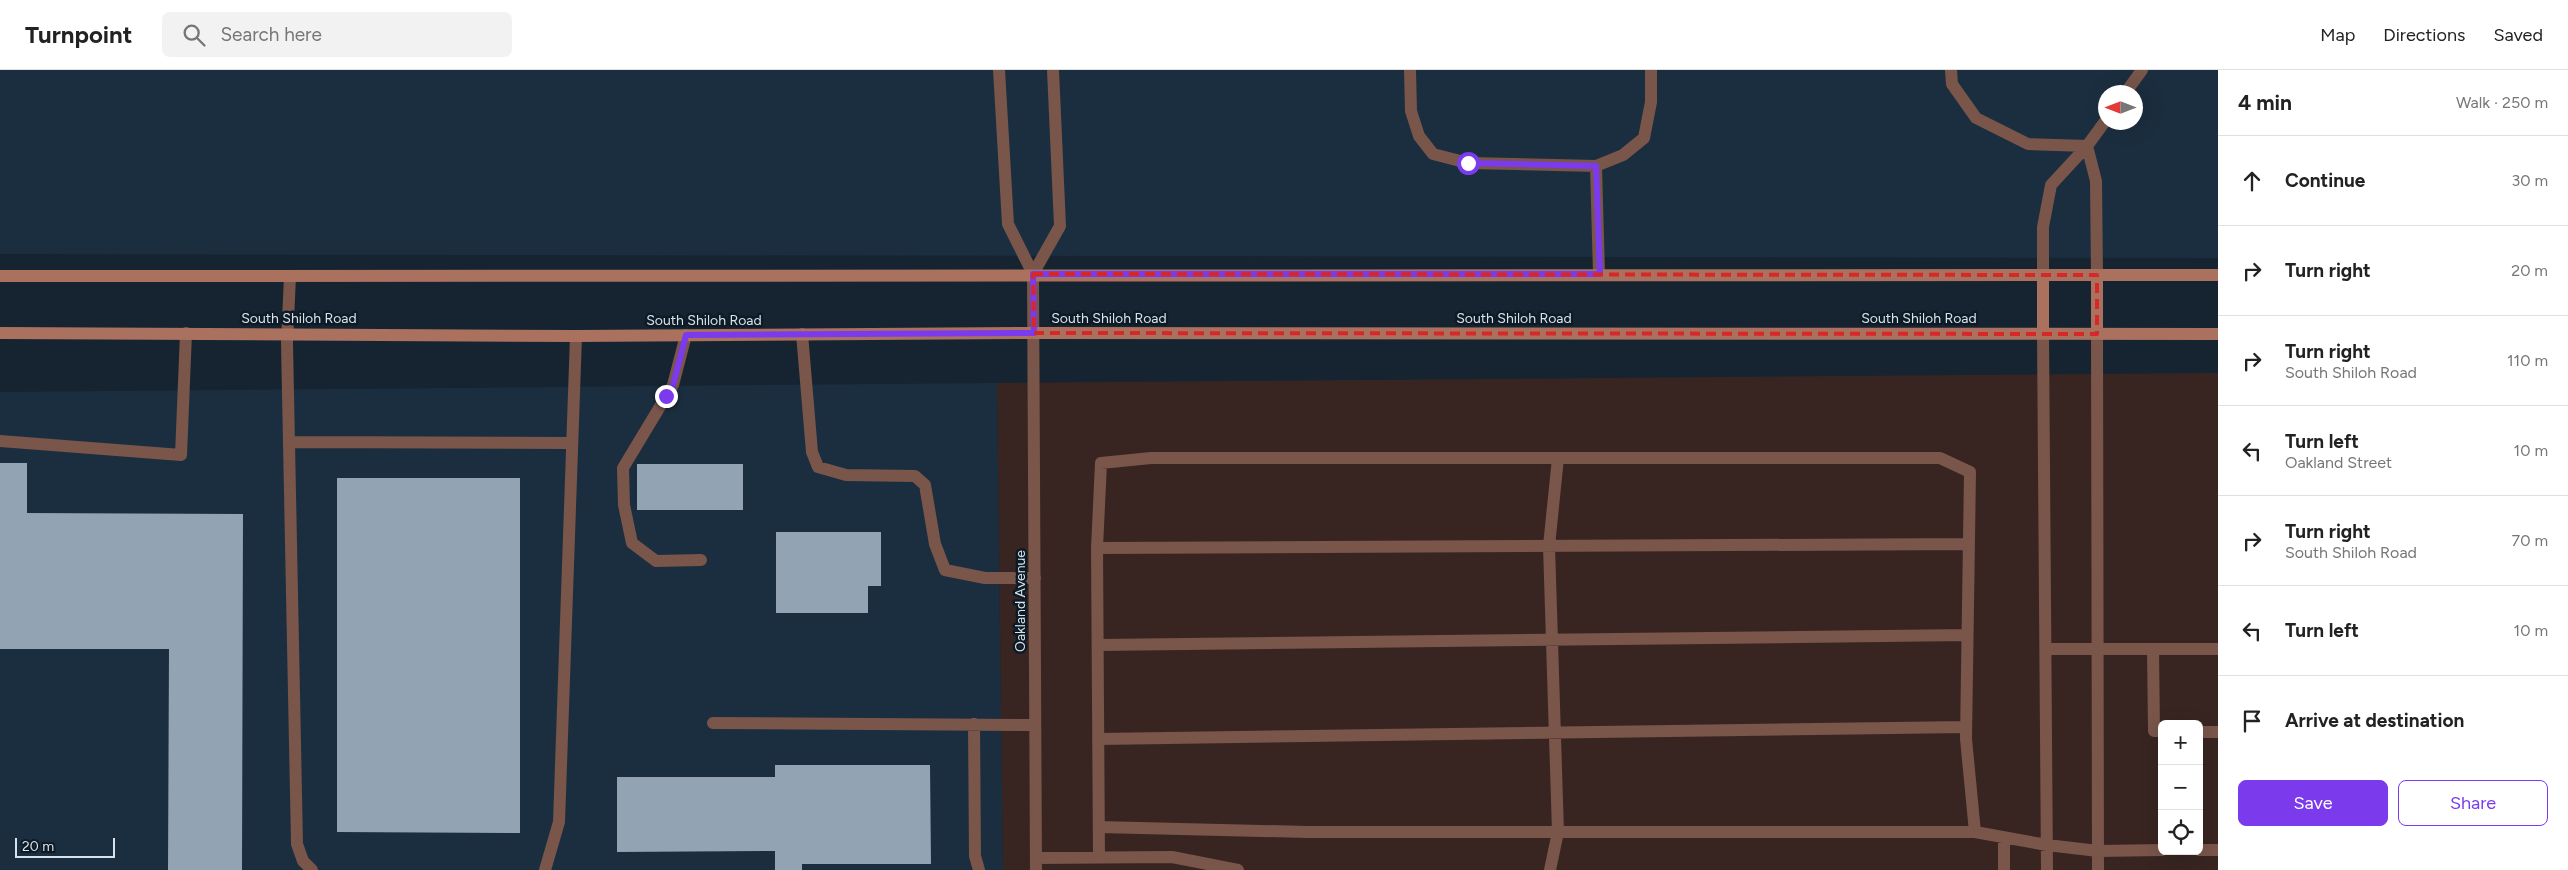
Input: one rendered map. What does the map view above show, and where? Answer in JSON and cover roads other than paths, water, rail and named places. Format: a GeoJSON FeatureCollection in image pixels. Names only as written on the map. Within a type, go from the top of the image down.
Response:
{"type":"FeatureCollection","features":[{"type":"Feature","properties":{"kind":"main road"},"geometry":{"type":"LineString","coordinates":[[0,276],[1033,274],[2218,275]]}},
{"type":"Feature","properties":{"kind":"main road"},"geometry":{"type":"LineString","coordinates":[[2043,275],[2043,333]]}},
{"type":"Feature","properties":{"kind":"main road"},"geometry":{"type":"LineString","coordinates":[[2097,275],[2097,334]]}},
{"type":"Feature","properties":{"kind":"main road","name":"South Shiloh Road"},"geometry":{"type":"LineString","coordinates":[[0,333],[576,336],[1034,333],[2218,334]]}},
{"type":"Feature","properties":{"kind":"street"},"geometry":{"type":"LineString","coordinates":[[1000,70],[1008,224],[1033,274]]}},
{"type":"Feature","properties":{"kind":"street"},"geometry":{"type":"LineString","coordinates":[[1033,274],[1060,226],[1053,70]]}},
{"type":"Feature","properties":{"kind":"street"},"geometry":{"type":"LineString","coordinates":[[1410,70],[1411,111],[1419,136],[1433,154],[1468,163],[1596,166],[1623,155],[1644,138],[1651,102],[1651,70]]}},
{"type":"Feature","properties":{"kind":"street"},"geometry":{"type":"LineString","coordinates":[[1951,70],[1952,84],[1976,118],[2028,144],[2087,146]]}},
{"type":"Feature","properties":{"kind":"street"},"geometry":{"type":"LineString","coordinates":[[2131,85],[2142,70]]}},
{"type":"Feature","properties":{"kind":"street"},"geometry":{"type":"LineString","coordinates":[[2043,275],[2043,227],[2050,185],[2087,146],[2099,130]]}},
{"type":"Feature","properties":{"kind":"street"},"geometry":{"type":"LineString","coordinates":[[2087,146],[2096,182],[2097,275]]}},
{"type":"Feature","properties":{"kind":"street"},"geometry":{"type":"LineString","coordinates":[[1596,166],[1600,274]]}},
{"type":"Feature","properties":{"kind":"street","name":"Oakland Avenue"},"geometry":{"type":"LineString","coordinates":[[1033,274],[1036,864]]}},
{"type":"Feature","properties":{"kind":"street"},"geometry":{"type":"LineString","coordinates":[[290,276],[288,333],[297,844],[303,861],[312,870]]}},
{"type":"Feature","properties":{"kind":"street"},"geometry":{"type":"LineString","coordinates":[[0,441],[181,455],[186,333]]}},
{"type":"Feature","properties":{"kind":"street"},"geometry":{"type":"LineString","coordinates":[[2043,333],[2047,870]]}},
{"type":"Feature","properties":{"kind":"street"},"geometry":{"type":"LineString","coordinates":[[802,334],[812,452],[818,467],[846,475],[915,476],[925,485],[935,544],[945,570],[985,578],[1035,578]]}},
{"type":"Feature","properties":{"kind":"street"},"geometry":{"type":"LineString","coordinates":[[2097,334],[2098,870]]}},
{"type":"Feature","properties":{"kind":"street"},"geometry":{"type":"LineString","coordinates":[[686,335],[673,385],[623,468],[624,505],[632,543],[656,561],[701,560]]}},
{"type":"Feature","properties":{"kind":"street"},"geometry":{"type":"LineString","coordinates":[[545,870],[559,822],[576,336]]}},
{"type":"Feature","properties":{"kind":"street"},"geometry":{"type":"LineString","coordinates":[[290,442],[572,443]]}},
{"type":"Feature","properties":{"kind":"street"},"geometry":{"type":"LineString","coordinates":[[1099,858],[1097,548],[1101,463],[1151,458],[1940,458],[1970,472],[1966,727],[1975,832]]}},
{"type":"Feature","properties":{"kind":"street"},"geometry":{"type":"LineString","coordinates":[[1550,870],[1558,832],[1549,546],[1558,458]]}},
{"type":"Feature","properties":{"kind":"street"},"geometry":{"type":"LineString","coordinates":[[1097,548],[1969,544]]}},
{"type":"Feature","properties":{"kind":"street"},"geometry":{"type":"LineString","coordinates":[[1098,645],[1967,635]]}},
{"type":"Feature","properties":{"kind":"street"},"geometry":{"type":"LineString","coordinates":[[2046,649],[2218,649]]}},
{"type":"Feature","properties":{"kind":"street"},"geometry":{"type":"LineString","coordinates":[[2154,649],[2154,731],[2158,731]]}},
{"type":"Feature","properties":{"kind":"street"},"geometry":{"type":"LineString","coordinates":[[713,723],[1036,725]]}},
{"type":"Feature","properties":{"kind":"street"},"geometry":{"type":"LineString","coordinates":[[974,724],[975,856],[979,870]]}},
{"type":"Feature","properties":{"kind":"street"},"geometry":{"type":"LineString","coordinates":[[1098,740],[1966,727]]}},
{"type":"Feature","properties":{"kind":"street"},"geometry":{"type":"LineString","coordinates":[[2203,732],[2218,732]]}},
{"type":"Feature","properties":{"kind":"street"},"geometry":{"type":"LineString","coordinates":[[1099,827],[1307,832],[1975,832],[2047,845],[2098,851],[2158,850]]}},
{"type":"Feature","properties":{"kind":"street"},"geometry":{"type":"LineString","coordinates":[[2004,838],[2004,870]]}},
{"type":"Feature","properties":{"kind":"street"},"geometry":{"type":"LineString","coordinates":[[2203,850],[2218,850]]}},
{"type":"Feature","properties":{"kind":"street"},"geometry":{"type":"LineString","coordinates":[[1036,864],[1099,858],[1172,857],[1238,870]]}}]}
